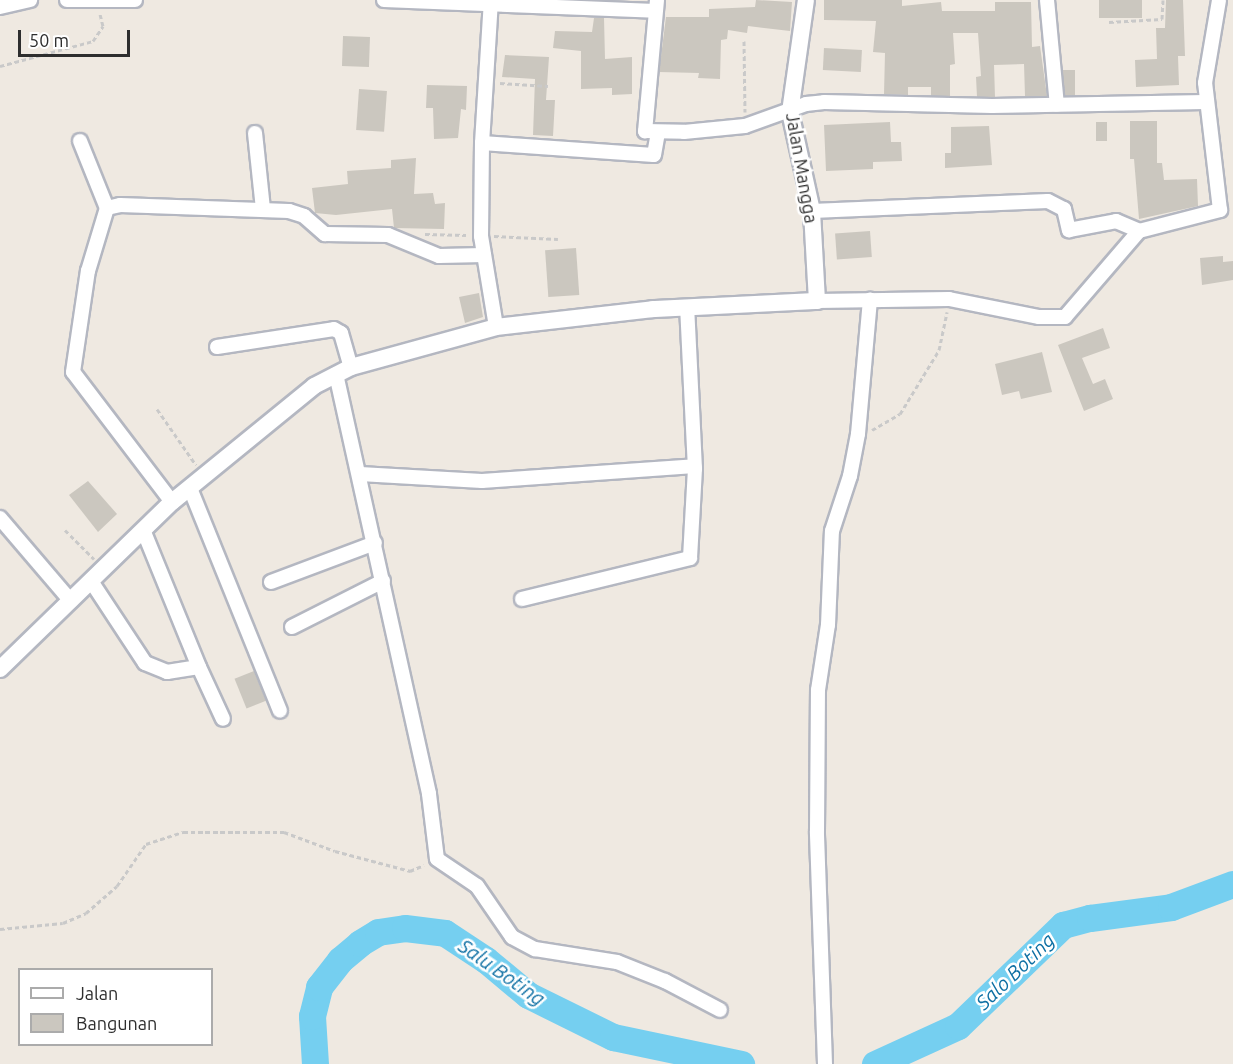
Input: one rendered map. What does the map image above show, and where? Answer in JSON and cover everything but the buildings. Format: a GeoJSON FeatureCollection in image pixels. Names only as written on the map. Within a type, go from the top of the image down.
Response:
{"type":"FeatureCollection","features":[{"type":"Feature","properties":{"kind":"street"},"geometry":{"type":"LineString","coordinates":[[0,7],[30,0]]}},
{"type":"Feature","properties":{"kind":"street"},"geometry":{"type":"LineString","coordinates":[[67,0],[97,3],[135,0]]}},
{"type":"Feature","properties":{"kind":"street"},"geometry":{"type":"LineString","coordinates":[[384,0],[656,6],[645,131],[658,133],[745,126],[790,112],[806,104],[824,102],[1057,105],[1205,102]]}},
{"type":"Feature","properties":{"kind":"street","name":"Jalan Mangga"},"geometry":{"type":"LineString","coordinates":[[806,0],[790,112],[812,211],[817,301]]}},
{"type":"Feature","properties":{"kind":"street"},"geometry":{"type":"LineString","coordinates":[[1047,0],[1057,105]]}},
{"type":"Feature","properties":{"kind":"street"},"geometry":{"type":"LineString","coordinates":[[0,669],[172,502],[343,370],[496,327],[687,308],[817,301],[949,299],[1039,317],[1065,317],[1139,231],[1220,210],[1205,102],[1206,70],[1219,0]]}},
{"type":"Feature","properties":{"kind":"street"},"geometry":{"type":"LineString","coordinates":[[491,2],[482,143],[484,255],[496,327]]}},
{"type":"Feature","properties":{"kind":"street"},"geometry":{"type":"LineString","coordinates":[[255,133],[262,209]]}},
{"type":"Feature","properties":{"kind":"street"},"geometry":{"type":"LineString","coordinates":[[482,143],[654,154],[658,133]]}},
{"type":"Feature","properties":{"kind":"street"},"geometry":{"type":"LineString","coordinates":[[80,141],[107,208],[88,271],[73,372],[172,502]]}},
{"type":"Feature","properties":{"kind":"street"},"geometry":{"type":"LineString","coordinates":[[812,211],[1048,201],[1064,209],[1069,230],[1116,220],[1139,231]]}},
{"type":"Feature","properties":{"kind":"street"},"geometry":{"type":"LineString","coordinates":[[107,208],[120,205],[262,209],[299,214],[325,234],[388,236],[439,256],[484,255]]}},
{"type":"Feature","properties":{"kind":"street"},"geometry":{"type":"LineString","coordinates":[[825,1064],[817,831],[818,690],[828,625],[832,531],[850,476],[858,434],[870,300]]}},
{"type":"Feature","properties":{"kind":"street"},"geometry":{"type":"LineString","coordinates":[[522,599],[690,558],[694,466],[687,308]]}},
{"type":"Feature","properties":{"kind":"street"},"geometry":{"type":"LineString","coordinates":[[217,347],[334,329],[341,333],[343,370],[360,474],[429,794],[437,859],[477,886],[512,937],[536,949],[617,962],[665,981],[720,1010]]}},
{"type":"Feature","properties":{"kind":"street"},"geometry":{"type":"LineString","coordinates":[[360,474],[482,481],[694,466]]}},
{"type":"Feature","properties":{"kind":"street"},"geometry":{"type":"LineString","coordinates":[[190,488],[280,711]]}},
{"type":"Feature","properties":{"kind":"street"},"geometry":{"type":"LineString","coordinates":[[0,518],[71,601]]}},
{"type":"Feature","properties":{"kind":"street"},"geometry":{"type":"LineString","coordinates":[[143,530],[199,667],[223,719]]}},
{"type":"Feature","properties":{"kind":"street"},"geometry":{"type":"LineString","coordinates":[[271,582],[375,543]]}},
{"type":"Feature","properties":{"kind":"street"},"geometry":{"type":"LineString","coordinates":[[91,581],[145,663],[167,672],[199,667]]}},
{"type":"Feature","properties":{"kind":"street"},"geometry":{"type":"LineString","coordinates":[[292,627],[383,582]]}},
{"type":"Feature","properties":{"kind":"path"},"geometry":{"type":"LineString","coordinates":[[1108,22],[1162,19],[1163,0]]}},
{"type":"Feature","properties":{"kind":"path"},"geometry":{"type":"LineString","coordinates":[[0,66],[93,41],[104,26],[97,3]]}},
{"type":"Feature","properties":{"kind":"path"},"geometry":{"type":"LineString","coordinates":[[744,41],[745,126]]}},
{"type":"Feature","properties":{"kind":"path"},"geometry":{"type":"LineString","coordinates":[[486,82],[548,86]]}},
{"type":"Feature","properties":{"kind":"path"},"geometry":{"type":"LineString","coordinates":[[858,434],[885,426],[900,414],[939,350],[949,299]]}},
{"type":"Feature","properties":{"kind":"path"},"geometry":{"type":"LineString","coordinates":[[157,409],[204,476]]}},
{"type":"Feature","properties":{"kind":"path"},"geometry":{"type":"LineString","coordinates":[[64,530],[104,569]]}},
{"type":"Feature","properties":{"kind":"path"},"geometry":{"type":"LineString","coordinates":[[0,929],[63,923],[86,913],[117,885],[146,844],[183,832],[284,832],[335,851],[410,871],[437,859]]}},
{"type":"Feature","properties":{"kind":"waterway","name":"Salo Boting"},"geometry":{"type":"LineString","coordinates":[[875,1064],[958,1026],[1063,925],[1090,918],[1171,907],[1233,884]]}},
{"type":"Feature","properties":{"kind":"waterway","name":"Salu Boting"},"geometry":{"type":"LineString","coordinates":[[315,1064],[312,1016],[319,987],[340,960],[360,943],[378,932],[405,928],[445,933],[486,960],[528,995],[613,1037],[741,1064]]}}]}
